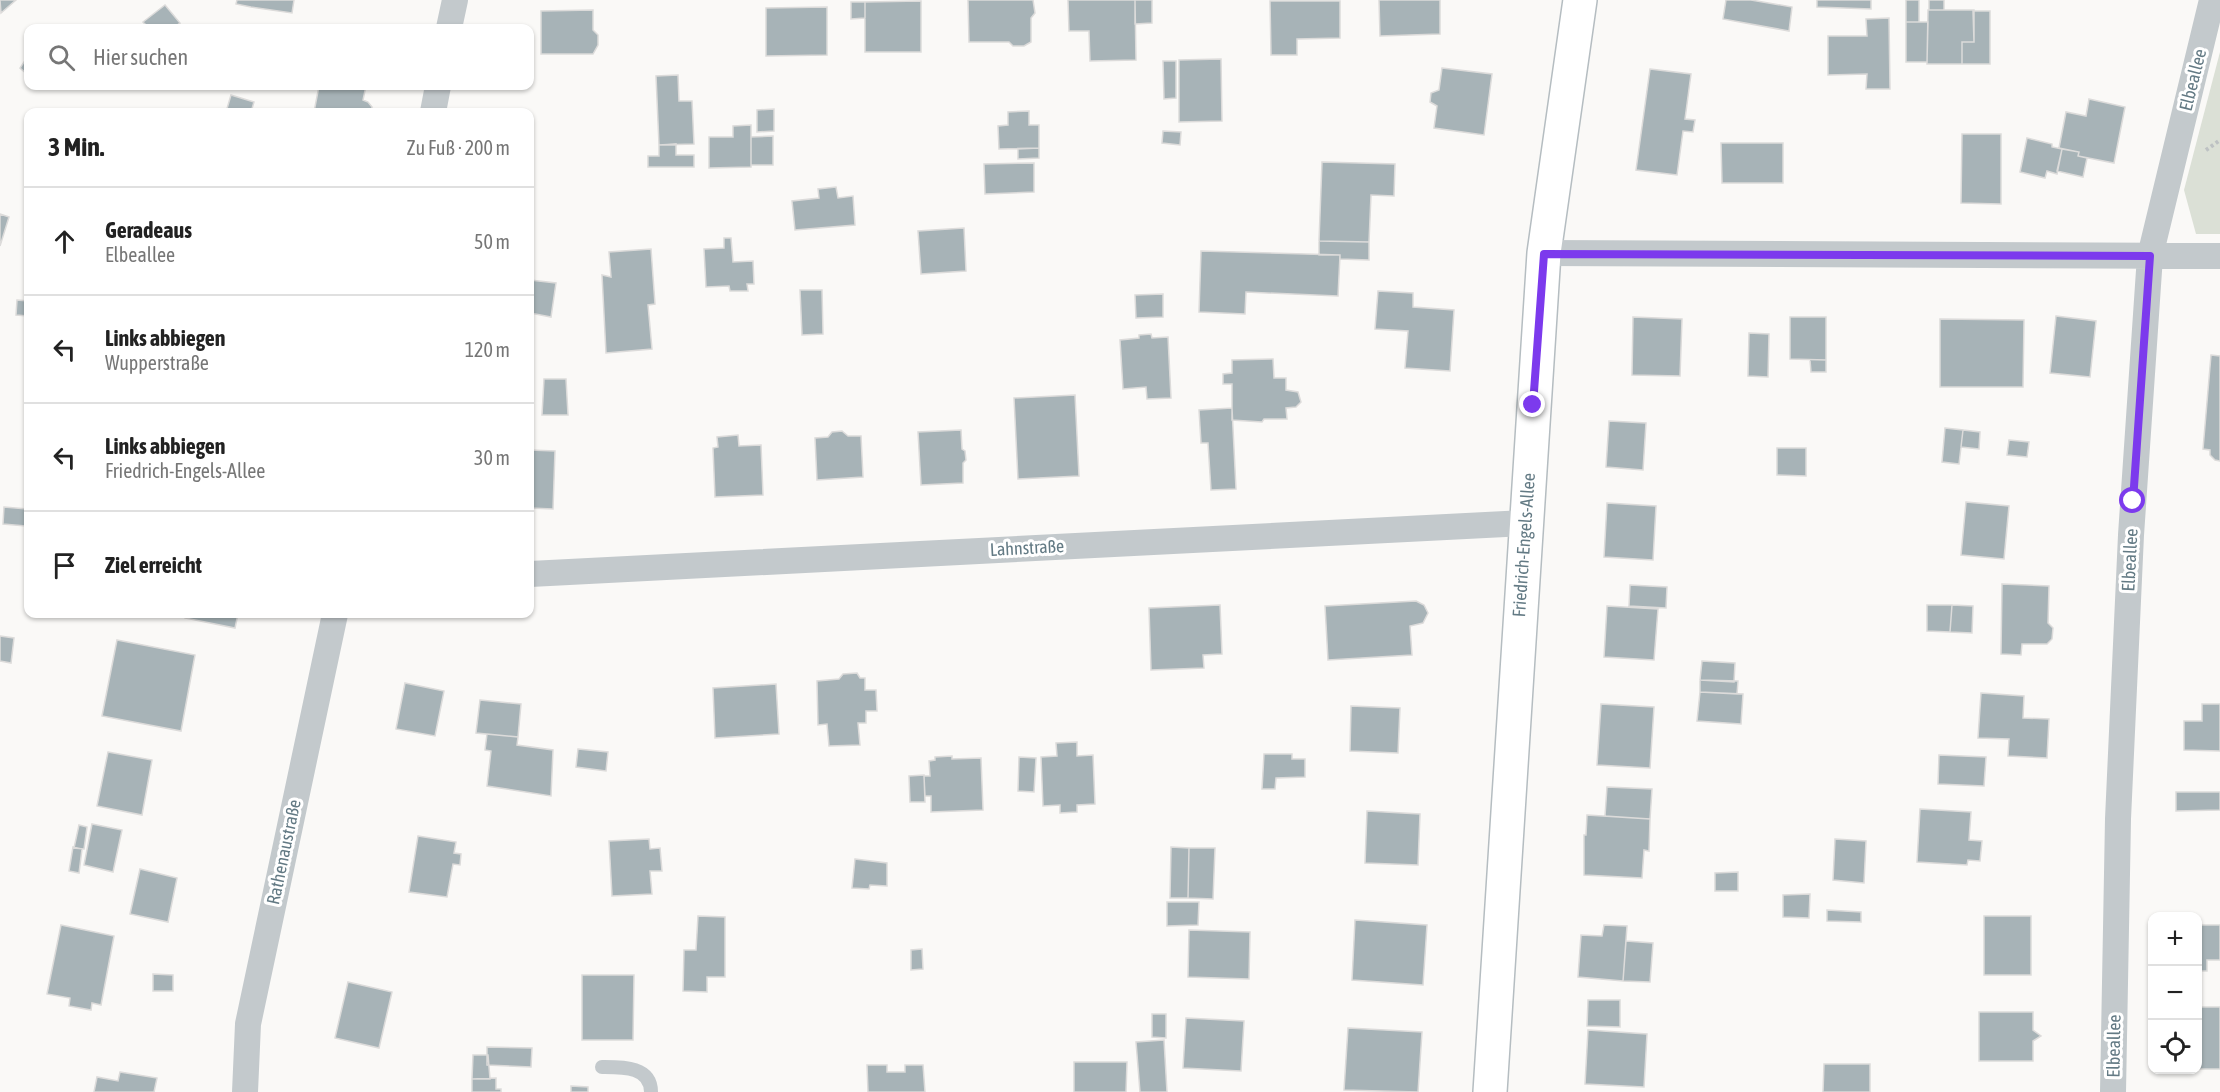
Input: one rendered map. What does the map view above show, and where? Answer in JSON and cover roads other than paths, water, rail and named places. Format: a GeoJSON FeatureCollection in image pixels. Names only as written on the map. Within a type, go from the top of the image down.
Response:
{"type":"FeatureCollection","features":[{"type":"Feature","properties":{"kind":"street"},"geometry":{"type":"LineString","coordinates":[[450,24],[455,0]]}},
{"type":"Feature","properties":{"kind":"street","name":"Friedrich-Engels-Allee"},"geometry":{"type":"LineString","coordinates":[[1490,1092],[1544,254],[1580,0]]}},
{"type":"Feature","properties":{"kind":"street","name":"Elbeallee"},"geometry":{"type":"LineString","coordinates":[[2114,1092],[2118,819],[2132,524],[2150,256],[2212,0]]}},
{"type":"Feature","properties":{"kind":"street"},"geometry":{"type":"LineString","coordinates":[[434,108],[437,90]]}},
{"type":"Feature","properties":{"kind":"street"},"geometry":{"type":"LineString","coordinates":[[1544,254],[2220,256]]}},
{"type":"Feature","properties":{"kind":"street","name":"Lahnstraße"},"geometry":{"type":"LineString","coordinates":[[534,574],[1525,523]]}},
{"type":"Feature","properties":{"kind":"street","name":"Rathenaustraße"},"geometry":{"type":"LineString","coordinates":[[245,1092],[248,1024],[334,618]]}},
{"type":"Feature","properties":{"kind":"lane"},"geometry":{"type":"LineString","coordinates":[[602,1067],[622,1067],[642,1072],[651,1084],[651,1092]]}}]}
